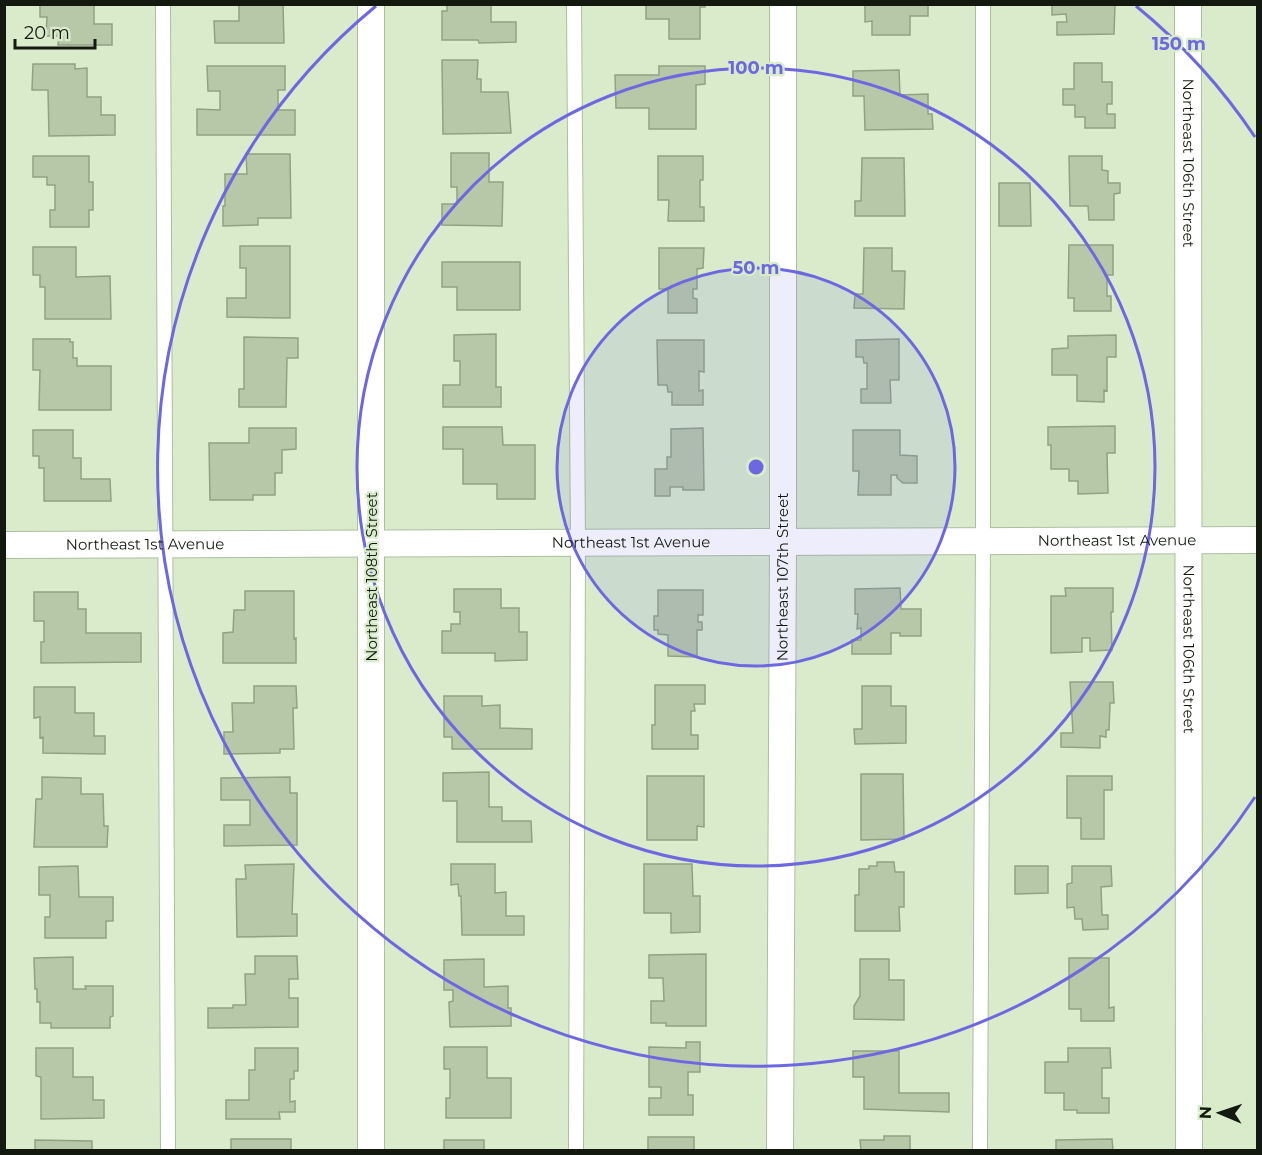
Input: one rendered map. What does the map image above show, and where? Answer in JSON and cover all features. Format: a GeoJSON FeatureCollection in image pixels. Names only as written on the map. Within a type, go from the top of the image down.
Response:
{"type":"FeatureCollection","features":[{"type":"Feature","properties":{"kind":"street","name":"Northeast 108th Street"},"geometry":{"type":"LineString","coordinates":[[371,4],[371,1150]]}},
{"type":"Feature","properties":{"kind":"street","name":"Northeast 107th Street"},"geometry":{"type":"LineString","coordinates":[[780,1150],[783,4]]}},
{"type":"Feature","properties":{"kind":"street","name":"Northeast 106th Street"},"geometry":{"type":"LineString","coordinates":[[1188,4],[1189,1150]]}},
{"type":"Feature","properties":{"kind":"street","name":"Northeast 1st Avenue"},"geometry":{"type":"LineString","coordinates":[[4,545],[983,543],[1257,540]]}},
{"type":"Feature","properties":{"kind":"lane"},"geometry":{"type":"LineString","coordinates":[[163,4],[168,1150]]}},
{"type":"Feature","properties":{"kind":"lane"},"geometry":{"type":"LineString","coordinates":[[574,4],[578,544],[576,1150]]}},
{"type":"Feature","properties":{"kind":"lane"},"geometry":{"type":"LineString","coordinates":[[980,1150],[983,4]]}},
{"type":"Feature","properties":{"kind":"building"},"geometry":{"type":"Polygon","coordinates":[[[40,4],[94,4],[94,24],[112,24],[112,45],[58,45],[59,36],[46,36],[47,17],[40,17],[40,4]]]}},
{"type":"Feature","properties":{"kind":"building"},"geometry":{"type":"Polygon","coordinates":[[[239,4],[283,4],[284,43],[215,43],[214,21],[239,21],[239,4]]]}},
{"type":"Feature","properties":{"kind":"building"},"geometry":{"type":"Polygon","coordinates":[[[447,4],[498,4],[491,5],[491,22],[516,22],[516,42],[479,43],[478,40],[442,40],[442,11],[447,11],[447,4]]]}},
{"type":"Feature","properties":{"kind":"building"},"geometry":{"type":"Polygon","coordinates":[[[646,4],[705,4],[705,7],[700,7],[700,39],[669,39],[669,19],[646,19],[646,4]]]}},
{"type":"Feature","properties":{"kind":"building"},"geometry":{"type":"Polygon","coordinates":[[[865,4],[928,4],[928,16],[910,16],[910,35],[872,35],[872,21],[865,22],[865,4]]]}},
{"type":"Feature","properties":{"kind":"building"},"geometry":{"type":"Polygon","coordinates":[[[1052,4],[1115,4],[1114,34],[1057,35],[1057,22],[1067,22],[1066,14],[1052,15],[1052,4]]]}},
{"type":"Feature","properties":{"kind":"building"},"geometry":{"type":"Polygon","coordinates":[[[442,60],[478,60],[477,79],[481,79],[481,92],[508,92],[511,133],[443,134],[442,60]]]}},
{"type":"Feature","properties":{"kind":"building"},"geometry":{"type":"Polygon","coordinates":[[[1074,63],[1102,63],[1102,82],[1112,82],[1112,104],[1107,104],[1107,114],[1115,114],[1115,128],[1085,128],[1085,117],[1075,117],[1075,105],[1063,105],[1063,89],[1074,89],[1074,63]]]}},
{"type":"Feature","properties":{"kind":"building"},"geometry":{"type":"Polygon","coordinates":[[[33,64],[75,64],[75,69],[87,68],[87,97],[101,97],[101,115],[115,115],[115,135],[49,136],[48,90],[32,90],[33,64]]]}},
{"type":"Feature","properties":{"kind":"building"},"geometry":{"type":"Polygon","coordinates":[[[207,66],[285,66],[285,90],[278,90],[278,110],[295,110],[295,135],[197,135],[197,109],[220,110],[220,91],[208,91],[207,66]]]}},
{"type":"Feature","properties":{"kind":"building"},"geometry":{"type":"Polygon","coordinates":[[[659,66],[705,66],[705,84],[696,85],[696,129],[649,129],[649,108],[616,108],[615,75],[659,75],[659,66]]]}},
{"type":"Feature","properties":{"kind":"building"},"geometry":{"type":"Polygon","coordinates":[[[899,70],[900,95],[928,94],[928,114],[932,114],[933,129],[865,130],[864,96],[853,96],[853,71],[899,70]]]}},
{"type":"Feature","properties":{"kind":"building"},"geometry":{"type":"Polygon","coordinates":[[[451,153],[489,153],[489,182],[503,182],[502,226],[442,225],[442,204],[457,204],[457,187],[451,187],[451,153]]]}},
{"type":"Feature","properties":{"kind":"building"},"geometry":{"type":"Polygon","coordinates":[[[246,154],[290,154],[291,218],[258,218],[258,225],[223,226],[225,174],[247,174],[246,154]]]}},
{"type":"Feature","properties":{"kind":"building"},"geometry":{"type":"Polygon","coordinates":[[[33,156],[89,156],[89,182],[93,182],[93,210],[89,210],[89,227],[50,227],[50,210],[55,210],[55,185],[47,185],[47,177],[33,177],[33,156]]]}},
{"type":"Feature","properties":{"kind":"building"},"geometry":{"type":"Polygon","coordinates":[[[658,156],[703,156],[700,207],[704,207],[704,221],[668,221],[669,200],[658,200],[658,156]]]}},
{"type":"Feature","properties":{"kind":"building"},"geometry":{"type":"Polygon","coordinates":[[[1069,156],[1102,156],[1102,170],[1108,171],[1108,183],[1120,183],[1120,193],[1114,194],[1114,220],[1089,220],[1088,206],[1070,206],[1069,156]]]}},
{"type":"Feature","properties":{"kind":"building"},"geometry":{"type":"Polygon","coordinates":[[[862,158],[904,158],[905,216],[855,216],[855,201],[861,201],[862,158]]]}},
{"type":"Feature","properties":{"kind":"building"},"geometry":{"type":"Polygon","coordinates":[[[999,183],[1030,183],[1031,226],[999,226],[999,183]]]}},
{"type":"Feature","properties":{"kind":"building"},"geometry":{"type":"Polygon","coordinates":[[[1069,245],[1113,245],[1113,275],[1107,275],[1107,296],[1111,296],[1111,311],[1074,311],[1074,298],[1068,298],[1069,245]]]}},
{"type":"Feature","properties":{"kind":"building"},"geometry":{"type":"Polygon","coordinates":[[[240,246],[290,246],[290,318],[227,317],[227,298],[246,298],[246,268],[240,268],[240,246]]]}},
{"type":"Feature","properties":{"kind":"building"},"geometry":{"type":"Polygon","coordinates":[[[33,247],[76,247],[76,277],[110,276],[111,319],[45,319],[45,287],[40,287],[40,275],[33,275],[33,247]]]}},
{"type":"Feature","properties":{"kind":"building"},"geometry":{"type":"Polygon","coordinates":[[[659,248],[704,248],[703,268],[697,269],[697,289],[693,289],[693,298],[697,299],[697,313],[668,313],[668,289],[659,289],[659,248]]]}},
{"type":"Feature","properties":{"kind":"building"},"geometry":{"type":"Polygon","coordinates":[[[864,248],[892,248],[892,271],[905,271],[904,309],[854,308],[855,294],[863,294],[864,248]]]}},
{"type":"Feature","properties":{"kind":"building"},"geometry":{"type":"Polygon","coordinates":[[[442,262],[520,262],[520,310],[457,310],[457,287],[442,287],[442,262]]]}},
{"type":"Feature","properties":{"kind":"building"},"geometry":{"type":"Polygon","coordinates":[[[496,334],[496,387],[501,387],[501,407],[443,407],[443,385],[460,385],[460,361],[454,361],[454,335],[496,334]]]}},
{"type":"Feature","properties":{"kind":"building"},"geometry":{"type":"Polygon","coordinates":[[[1116,335],[1116,357],[1107,357],[1107,391],[1104,390],[1104,402],[1077,401],[1077,375],[1052,375],[1052,349],[1068,348],[1068,336],[1116,335]]]}},
{"type":"Feature","properties":{"kind":"building"},"geometry":{"type":"Polygon","coordinates":[[[244,337],[298,338],[298,358],[287,358],[286,407],[239,407],[239,389],[244,389],[244,337]]]}},
{"type":"Feature","properties":{"kind":"building"},"geometry":{"type":"Polygon","coordinates":[[[33,339],[70,339],[70,342],[73,342],[73,358],[77,358],[77,366],[111,366],[111,410],[39,410],[40,370],[33,370],[33,339]]]}},
{"type":"Feature","properties":{"kind":"building"},"geometry":{"type":"Polygon","coordinates":[[[899,339],[899,380],[890,380],[891,403],[861,403],[861,389],[867,389],[867,363],[864,363],[863,357],[856,357],[856,340],[899,339]]]}},
{"type":"Feature","properties":{"kind":"building"},"geometry":{"type":"Polygon","coordinates":[[[657,340],[704,340],[704,372],[699,371],[699,391],[703,390],[703,405],[672,405],[672,392],[668,392],[667,385],[658,385],[657,340]]]}},
{"type":"Feature","properties":{"kind":"building"},"geometry":{"type":"Polygon","coordinates":[[[1115,426],[1115,453],[1107,453],[1108,493],[1078,494],[1078,481],[1069,481],[1069,469],[1051,469],[1048,427],[1115,426]]]}},
{"type":"Feature","properties":{"kind":"building"},"geometry":{"type":"Polygon","coordinates":[[[443,427],[502,427],[503,445],[535,445],[535,499],[497,499],[497,484],[463,484],[463,449],[443,449],[443,427]]]}},
{"type":"Feature","properties":{"kind":"building"},"geometry":{"type":"Polygon","coordinates":[[[249,428],[296,428],[296,449],[282,450],[282,473],[275,473],[275,495],[253,495],[253,500],[210,500],[209,443],[249,443],[249,428]]]}},
{"type":"Feature","properties":{"kind":"building"},"geometry":{"type":"Polygon","coordinates":[[[703,428],[704,490],[683,490],[683,487],[670,487],[670,496],[655,496],[655,469],[667,469],[667,457],[671,457],[671,429],[703,428]]]}},
{"type":"Feature","properties":{"kind":"building"},"geometry":{"type":"Polygon","coordinates":[[[33,430],[73,430],[73,458],[81,458],[81,479],[110,479],[111,501],[44,501],[44,468],[39,468],[39,456],[33,456],[33,430]]]}},
{"type":"Feature","properties":{"kind":"building"},"geometry":{"type":"Polygon","coordinates":[[[853,430],[900,430],[900,455],[917,456],[917,483],[903,483],[897,475],[891,475],[891,495],[858,495],[859,471],[853,471],[853,430]]]}},
{"type":"Feature","properties":{"kind":"building"},"geometry":{"type":"Polygon","coordinates":[[[900,588],[901,609],[921,609],[921,636],[900,636],[900,633],[891,633],[891,654],[852,654],[852,640],[861,640],[861,628],[857,629],[858,614],[855,614],[855,589],[900,588]]]}},
{"type":"Feature","properties":{"kind":"building"},"geometry":{"type":"Polygon","coordinates":[[[1065,588],[1113,588],[1112,650],[1090,651],[1090,638],[1082,638],[1082,652],[1051,653],[1051,596],[1066,596],[1065,588]]]}},
{"type":"Feature","properties":{"kind":"building"},"geometry":{"type":"Polygon","coordinates":[[[454,589],[501,589],[501,608],[519,608],[519,632],[527,632],[527,660],[495,661],[495,653],[442,653],[442,631],[451,631],[451,624],[460,624],[460,612],[454,612],[454,589]]]}},
{"type":"Feature","properties":{"kind":"building"},"geometry":{"type":"Polygon","coordinates":[[[658,590],[703,590],[703,615],[698,615],[698,622],[702,622],[702,630],[697,630],[697,657],[668,656],[668,635],[658,634],[658,630],[654,630],[654,616],[658,616],[658,590]]]}},
{"type":"Feature","properties":{"kind":"building"},"geometry":{"type":"Polygon","coordinates":[[[245,591],[294,591],[296,663],[223,663],[223,633],[233,632],[234,610],[245,610],[245,591]]]}},
{"type":"Feature","properties":{"kind":"building"},"geometry":{"type":"Polygon","coordinates":[[[34,592],[78,592],[78,609],[86,609],[86,633],[141,633],[141,662],[41,663],[44,621],[34,621],[34,592]]]}},
{"type":"Feature","properties":{"kind":"building"},"geometry":{"type":"Polygon","coordinates":[[[1070,682],[1113,682],[1114,703],[1110,703],[1109,730],[1106,730],[1106,737],[1100,736],[1100,748],[1061,747],[1061,733],[1073,733],[1070,682]]]}},
{"type":"Feature","properties":{"kind":"building"},"geometry":{"type":"Polygon","coordinates":[[[655,685],[705,685],[705,704],[694,704],[695,711],[691,711],[691,735],[698,735],[698,749],[652,749],[652,725],[655,725],[655,685]]]}},
{"type":"Feature","properties":{"kind":"building"},"geometry":{"type":"Polygon","coordinates":[[[254,686],[296,686],[297,708],[293,708],[294,749],[280,749],[280,753],[224,754],[224,732],[233,732],[232,703],[254,703],[254,686]]]}},
{"type":"Feature","properties":{"kind":"building"},"geometry":{"type":"Polygon","coordinates":[[[862,686],[891,686],[891,706],[906,706],[906,743],[855,744],[854,729],[862,729],[862,686]]]}},
{"type":"Feature","properties":{"kind":"building"},"geometry":{"type":"Polygon","coordinates":[[[34,687],[75,687],[75,713],[94,713],[94,736],[105,736],[105,754],[43,753],[40,717],[34,718],[34,687]]]}},
{"type":"Feature","properties":{"kind":"building"},"geometry":{"type":"Polygon","coordinates":[[[444,696],[482,696],[482,706],[500,705],[500,728],[532,729],[532,749],[452,749],[452,737],[444,737],[444,696]]]}},
{"type":"Feature","properties":{"kind":"building"},"geometry":{"type":"Polygon","coordinates":[[[489,772],[489,807],[502,807],[502,821],[531,821],[532,842],[457,842],[457,801],[443,801],[443,773],[489,772]]]}},
{"type":"Feature","properties":{"kind":"building"},"geometry":{"type":"Polygon","coordinates":[[[861,774],[903,774],[904,839],[861,840],[861,774]]]}},
{"type":"Feature","properties":{"kind":"building"},"geometry":{"type":"Polygon","coordinates":[[[647,776],[704,776],[704,827],[697,826],[697,840],[647,840],[647,776]]]}},
{"type":"Feature","properties":{"kind":"building"},"geometry":{"type":"Polygon","coordinates":[[[1067,776],[1112,776],[1112,790],[1104,790],[1104,839],[1081,839],[1081,818],[1067,818],[1067,776]]]}},
{"type":"Feature","properties":{"kind":"building"},"geometry":{"type":"Polygon","coordinates":[[[42,777],[81,778],[81,794],[103,794],[104,826],[108,826],[107,847],[34,847],[36,799],[42,799],[42,777]]]}},
{"type":"Feature","properties":{"kind":"building"},"geometry":{"type":"Polygon","coordinates":[[[290,777],[290,793],[297,793],[297,845],[224,846],[224,825],[250,825],[250,800],[221,800],[221,778],[290,777]]]}},
{"type":"Feature","properties":{"kind":"building"},"geometry":{"type":"Polygon","coordinates":[[[877,862],[894,862],[895,872],[904,872],[904,907],[899,907],[900,931],[855,931],[855,895],[859,895],[859,869],[877,866],[877,862]]]}},
{"type":"Feature","properties":{"kind":"building"},"geometry":{"type":"Polygon","coordinates":[[[294,864],[292,914],[297,914],[297,936],[237,937],[236,879],[246,879],[245,865],[294,864]]]}},
{"type":"Feature","properties":{"kind":"building"},"geometry":{"type":"Polygon","coordinates":[[[451,864],[495,864],[495,893],[506,892],[506,916],[524,916],[524,935],[462,935],[461,896],[459,896],[458,884],[451,885],[451,864]]]}},
{"type":"Feature","properties":{"kind":"building"},"geometry":{"type":"Polygon","coordinates":[[[644,864],[692,864],[693,896],[700,896],[700,932],[671,933],[671,913],[644,913],[644,864]]]}},
{"type":"Feature","properties":{"kind":"building"},"geometry":{"type":"Polygon","coordinates":[[[78,866],[79,897],[113,897],[113,921],[106,921],[106,938],[45,938],[45,917],[50,917],[50,895],[39,895],[39,867],[78,866]]]}},
{"type":"Feature","properties":{"kind":"building"},"geometry":{"type":"Polygon","coordinates":[[[1015,866],[1048,866],[1048,893],[1015,894],[1015,866]]]}},
{"type":"Feature","properties":{"kind":"building"},"geometry":{"type":"Polygon","coordinates":[[[1072,866],[1111,866],[1112,886],[1101,887],[1102,915],[1108,915],[1108,929],[1083,930],[1082,919],[1075,919],[1074,907],[1067,908],[1067,884],[1072,883],[1072,866]]]}},
{"type":"Feature","properties":{"kind":"building"},"geometry":{"type":"Polygon","coordinates":[[[706,954],[706,1026],[666,1026],[666,1023],[651,1023],[651,1001],[664,1001],[663,978],[649,978],[649,955],[706,954]]]}},
{"type":"Feature","properties":{"kind":"building"},"geometry":{"type":"Polygon","coordinates":[[[255,956],[297,956],[298,979],[289,979],[289,998],[298,998],[298,1027],[208,1028],[208,1008],[233,1008],[233,1005],[246,1005],[245,974],[255,974],[255,956]]]}},
{"type":"Feature","properties":{"kind":"building"},"geometry":{"type":"Polygon","coordinates":[[[73,957],[73,989],[86,989],[85,986],[113,986],[113,1016],[110,1017],[110,1028],[51,1028],[51,1023],[40,1023],[40,1002],[37,1002],[37,989],[35,989],[34,958],[73,957]]]}},
{"type":"Feature","properties":{"kind":"building"},"geometry":{"type":"Polygon","coordinates":[[[1069,958],[1109,958],[1109,1008],[1114,1007],[1114,1021],[1081,1021],[1081,1009],[1069,1009],[1069,958]]]}},
{"type":"Feature","properties":{"kind":"building"},"geometry":{"type":"Polygon","coordinates":[[[484,959],[484,987],[508,986],[511,1026],[450,1027],[449,1002],[453,1001],[453,990],[444,990],[444,960],[484,959]]]}},
{"type":"Feature","properties":{"kind":"building"},"geometry":{"type":"Polygon","coordinates":[[[860,959],[889,959],[889,980],[904,980],[904,1020],[854,1019],[854,1006],[860,996],[860,959]]]}},
{"type":"Feature","properties":{"kind":"building"},"geometry":{"type":"Polygon","coordinates":[[[686,1042],[700,1042],[700,1072],[688,1072],[688,1095],[693,1095],[693,1115],[649,1115],[649,1098],[661,1098],[661,1087],[649,1087],[649,1047],[686,1048],[686,1042]]]}},
{"type":"Feature","properties":{"kind":"building"},"geometry":{"type":"Polygon","coordinates":[[[444,1047],[487,1047],[487,1078],[511,1078],[511,1118],[446,1118],[446,1098],[450,1098],[450,1069],[444,1069],[444,1047]]]}},
{"type":"Feature","properties":{"kind":"building"},"geometry":{"type":"Polygon","coordinates":[[[36,1048],[73,1048],[73,1077],[93,1077],[93,1100],[104,1100],[104,1118],[41,1119],[41,1077],[36,1076],[36,1048]]]}},
{"type":"Feature","properties":{"kind":"building"},"geometry":{"type":"Polygon","coordinates":[[[255,1048],[298,1048],[298,1071],[294,1071],[294,1079],[290,1079],[290,1102],[295,1101],[295,1112],[279,1112],[280,1119],[226,1119],[226,1100],[249,1100],[249,1070],[255,1070],[255,1048]]]}},
{"type":"Feature","properties":{"kind":"building"},"geometry":{"type":"Polygon","coordinates":[[[1068,1048],[1110,1048],[1111,1068],[1102,1068],[1102,1098],[1109,1098],[1109,1113],[1077,1113],[1077,1110],[1064,1110],[1064,1093],[1045,1093],[1045,1062],[1068,1062],[1068,1048]]]}},
{"type":"Feature","properties":{"kind":"building"},"geometry":{"type":"Polygon","coordinates":[[[853,1051],[899,1051],[899,1093],[949,1093],[949,1112],[864,1109],[864,1077],[853,1077],[853,1051]]]}},
{"type":"Feature","properties":{"kind":"building"},"geometry":{"type":"Polygon","coordinates":[[[884,1136],[910,1136],[910,1150],[861,1150],[860,1140],[884,1140],[884,1136]]]}},
{"type":"Feature","properties":{"kind":"building"},"geometry":{"type":"Polygon","coordinates":[[[648,1137],[694,1137],[694,1150],[648,1150],[648,1137]]]}},
{"type":"Feature","properties":{"kind":"building"},"geometry":{"type":"Polygon","coordinates":[[[231,1139],[291,1139],[291,1150],[231,1150],[231,1139]]]}},
{"type":"Feature","properties":{"kind":"building"},"geometry":{"type":"Polygon","coordinates":[[[1112,1139],[1113,1150],[1056,1150],[1056,1140],[1112,1139]]]}},
{"type":"Feature","properties":{"kind":"building"},"geometry":{"type":"Polygon","coordinates":[[[35,1140],[92,1141],[92,1150],[35,1150],[35,1140]]]}},
{"type":"Feature","properties":{"kind":"building"},"geometry":{"type":"Polygon","coordinates":[[[444,1140],[484,1140],[484,1150],[444,1150],[444,1140]]]}}]}
